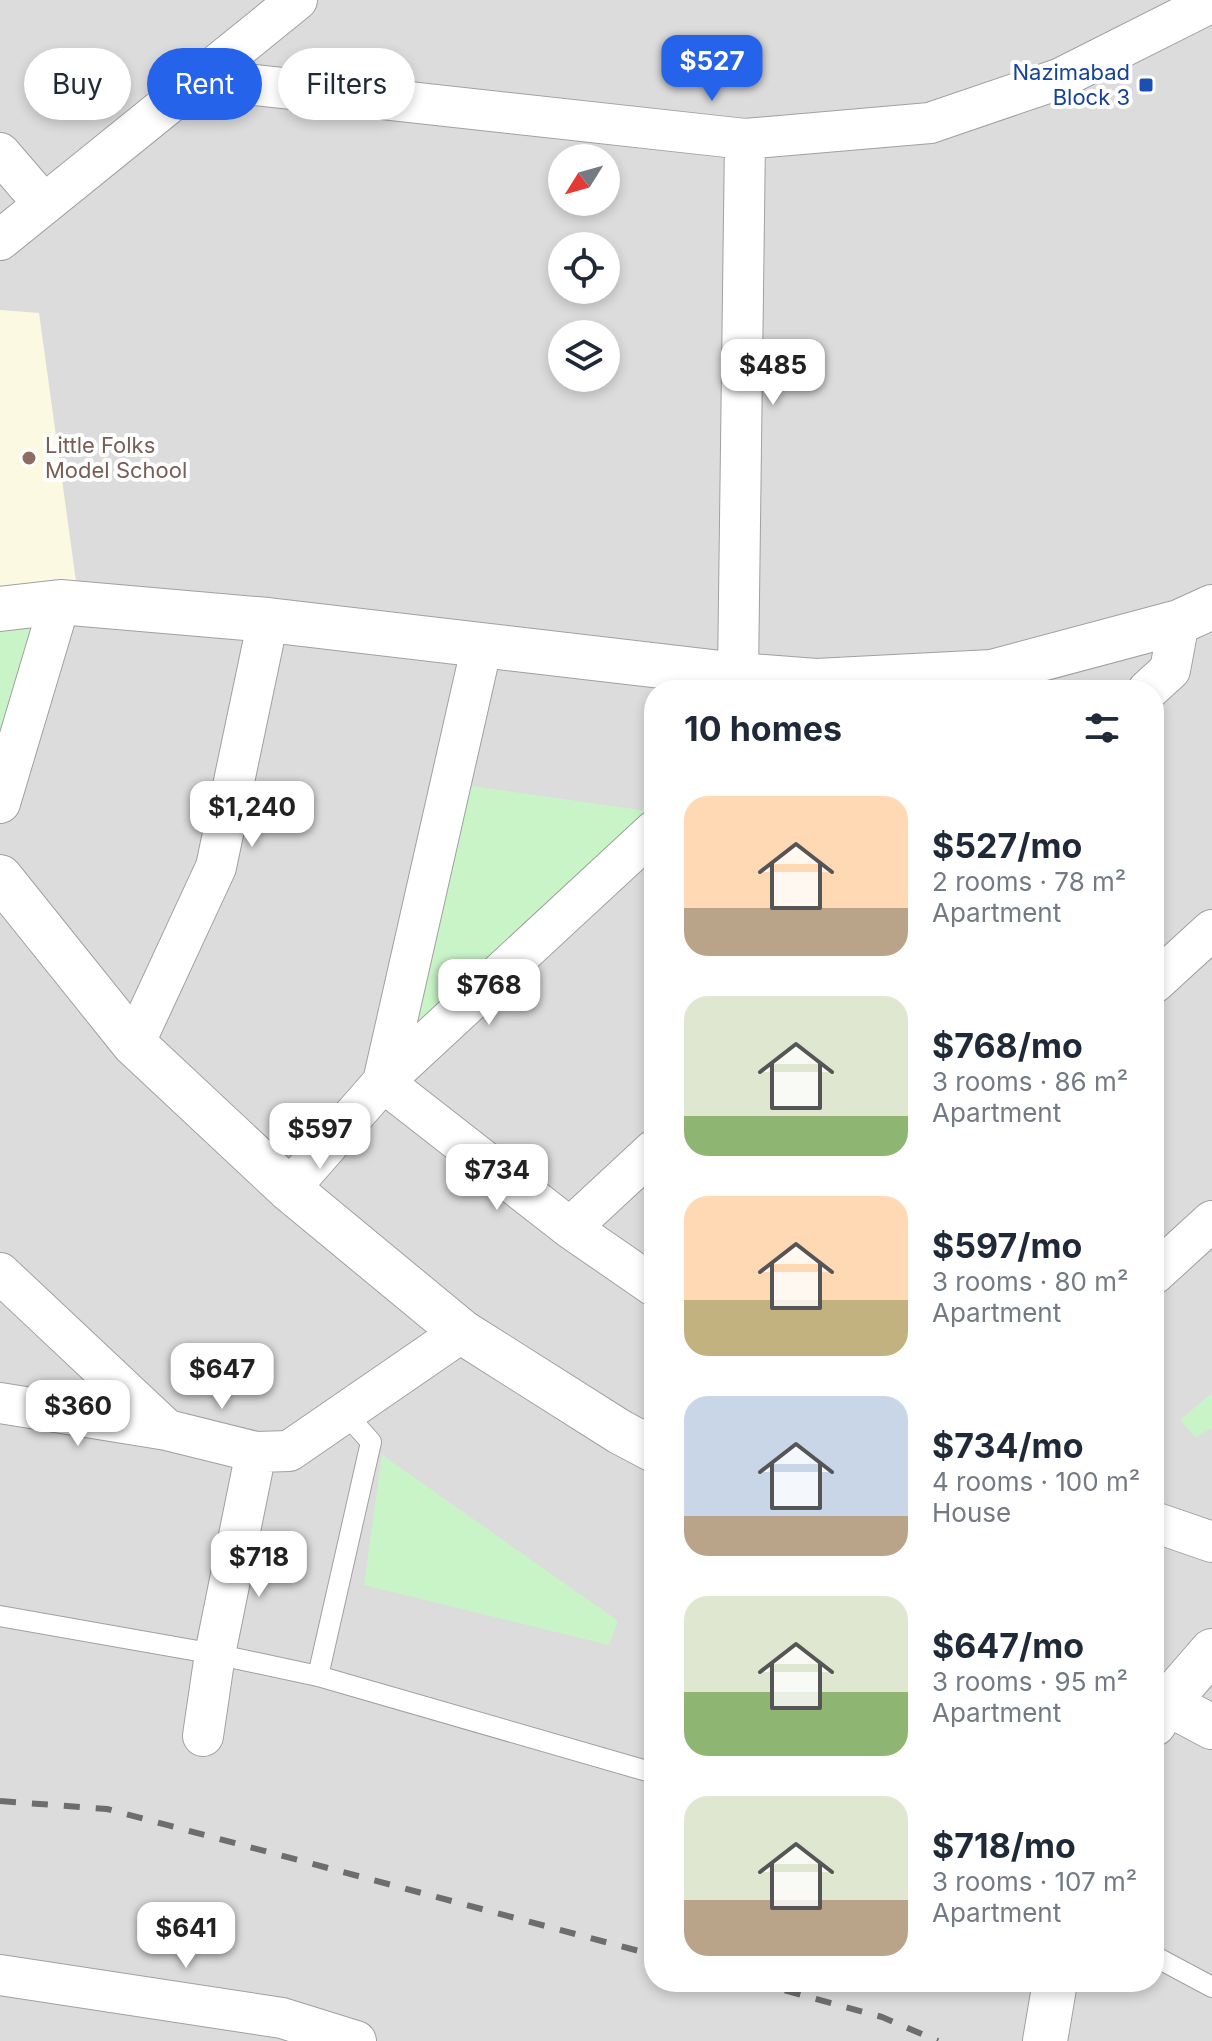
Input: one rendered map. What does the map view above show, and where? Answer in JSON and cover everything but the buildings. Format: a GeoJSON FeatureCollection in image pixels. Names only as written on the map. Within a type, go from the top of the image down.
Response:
{"type":"FeatureCollection","features":[{"type":"Feature","properties":{"kind":"street"},"geometry":{"type":"LineString","coordinates":[[239,48],[297,0]]}},
{"type":"Feature","properties":{"kind":"street"},"geometry":{"type":"LineString","coordinates":[[262,86],[745,139],[930,123],[1059,79],[1212,2]]}},
{"type":"Feature","properties":{"kind":"street"},"geometry":{"type":"LineString","coordinates":[[0,240],[149,120]]}},
{"type":"Feature","properties":{"kind":"street"},"geometry":{"type":"LineString","coordinates":[[738,675],[745,139]]}},
{"type":"Feature","properties":{"kind":"street"},"geometry":{"type":"LineString","coordinates":[[0,153],[43,203]]}},
{"type":"Feature","properties":{"kind":"street"},"geometry":{"type":"LineString","coordinates":[[0,609],[60,602],[268,620],[771,680]]}},
{"type":"Feature","properties":{"kind":"street"},"geometry":{"type":"LineString","coordinates":[[0,803],[60,602]]}},
{"type":"Feature","properties":{"kind":"street"},"geometry":{"type":"LineString","coordinates":[[889,680],[992,672],[1196,614]]}},
{"type":"Feature","properties":{"kind":"street"},"geometry":{"type":"LineString","coordinates":[[1159,680],[1170,670],[1196,614]]}},
{"type":"Feature","properties":{"kind":"street"},"geometry":{"type":"LineString","coordinates":[[134,1044],[216,867],[268,620]]}},
{"type":"Feature","properties":{"kind":"street"},"geometry":{"type":"LineString","coordinates":[[383,1082],[482,645]]}},
{"type":"Feature","properties":{"kind":"street"},"geometry":{"type":"LineString","coordinates":[[289,1189],[383,1082],[644,840]]}},
{"type":"Feature","properties":{"kind":"street"},"geometry":{"type":"LineString","coordinates":[[0,877],[134,1044],[289,1189],[462,1332],[644,1445]]}},
{"type":"Feature","properties":{"kind":"street"},"geometry":{"type":"LineString","coordinates":[[1164,974],[1212,930]]}},
{"type":"Feature","properties":{"kind":"street"},"geometry":{"type":"LineString","coordinates":[[383,1082],[570,1228],[644,1279]]}},
{"type":"Feature","properties":{"kind":"street"},"geometry":{"type":"LineString","coordinates":[[570,1228],[644,1159]]}},
{"type":"Feature","properties":{"kind":"street"},"geometry":{"type":"LineString","coordinates":[[1164,1265],[1212,1221]]}},
{"type":"Feature","properties":{"kind":"street"},"geometry":{"type":"LineString","coordinates":[[0,1273],[167,1430]]}},
{"type":"Feature","properties":{"kind":"street"},"geometry":{"type":"LineString","coordinates":[[0,1403],[167,1430],[256,1452],[289,1451],[462,1332]]}},
{"type":"Feature","properties":{"kind":"street"},"geometry":{"type":"LineString","coordinates":[[203,1736],[215,1654],[256,1452]]}},
{"type":"Feature","properties":{"kind":"street"},"geometry":{"type":"LineString","coordinates":[[1164,1525],[1212,1542]]}},
{"type":"Feature","properties":{"kind":"street"},"geometry":{"type":"LineString","coordinates":[[1164,1702],[1212,1651]]}},
{"type":"Feature","properties":{"kind":"street"},"geometry":{"type":"LineString","coordinates":[[1164,1710],[1212,1727]]}},
{"type":"Feature","properties":{"kind":"street"},"geometry":{"type":"LineString","coordinates":[[0,1975],[356,2041]]}},
{"type":"Feature","properties":{"kind":"lane"},"geometry":{"type":"LineString","coordinates":[[318,1676],[371,1442],[345,1413]]}},
{"type":"Feature","properties":{"kind":"lane"},"geometry":{"type":"LineString","coordinates":[[0,1616],[215,1654],[318,1676],[644,1770]]}},
{"type":"Feature","properties":{"kind":"lane"},"geometry":{"type":"LineString","coordinates":[[1164,1961],[1212,1987]]}},
{"type":"Feature","properties":{"kind":"shaded area"},"geometry":{"type":"Polygon","coordinates":[[[0,0],[1212,0],[1212,2041],[0,2041],[0,0]]]}},
{"type":"Feature","properties":{"kind":"shaded area","name":"Little Folks Model School"},"geometry":{"type":"Polygon","coordinates":[[[0,310],[39,313],[79,603],[0,609],[0,310]]]}},
{"type":"Feature","properties":{"kind":"green space"},"geometry":{"type":"Polygon","coordinates":[[[60,602],[0,803],[0,609],[60,602]]]}},
{"type":"Feature","properties":{"kind":"green space"},"geometry":{"type":"Polygon","coordinates":[[[451,783],[644,811],[644,822],[383,1082],[451,783]]]}},
{"type":"Feature","properties":{"kind":"green space"},"geometry":{"type":"Polygon","coordinates":[[[1212,1393],[1212,1428],[1196,1437],[1180,1420],[1212,1393]]]}},
{"type":"Feature","properties":{"kind":"green space"},"geometry":{"type":"Polygon","coordinates":[[[382,1455],[618,1621],[609,1645],[364,1585],[382,1455]]]}},
{"type":"Feature","properties":{"kind":"railway"},"geometry":{"type":"LineString","coordinates":[[0,1801],[107,1809],[644,1952]]}},
{"type":"Feature","properties":{"kind":"railway"},"geometry":{"type":"LineString","coordinates":[[791,1992],[882,2017],[938,2041]]}},
{"type":"Feature","properties":{"kind":"place","name":"Nazimabad Block 3"},"geometry":{"type":"Point","coordinates":[1146,85]}},
{"type":"Feature","properties":{"kind":"place","name":"Little Folks Model School"},"geometry":{"type":"Point","coordinates":[29,458]}}]}
